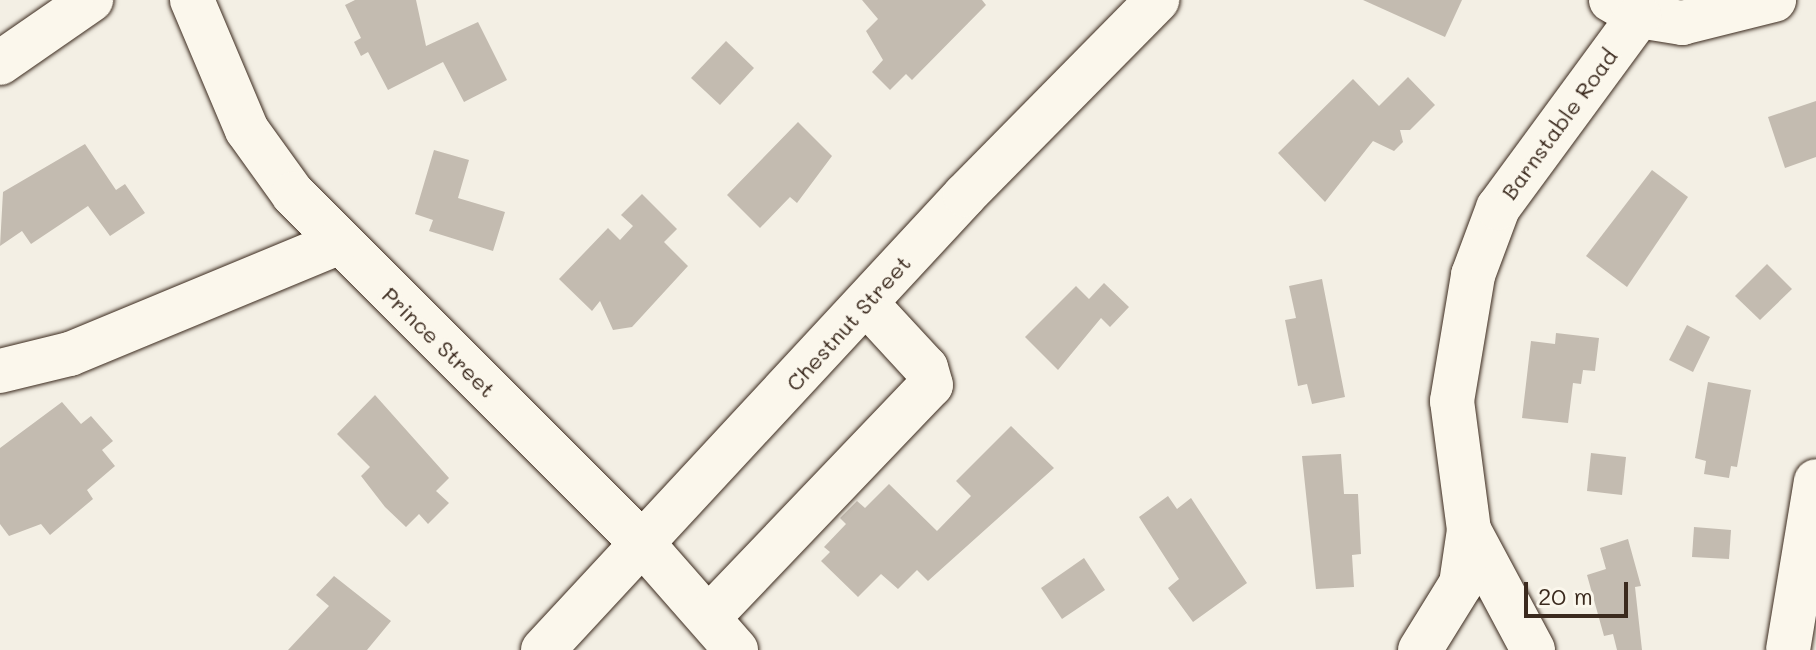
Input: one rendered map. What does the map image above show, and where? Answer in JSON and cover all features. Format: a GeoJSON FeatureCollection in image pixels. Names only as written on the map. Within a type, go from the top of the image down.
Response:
{"type":"FeatureCollection","features":[{"type":"Feature","properties":{"kind":"street"},"geometry":{"type":"LineString","coordinates":[[0,63],[91,0]]}},
{"type":"Feature","properties":{"kind":"street","name":"Prince Street"},"geometry":{"type":"LineString","coordinates":[[192,0],[247,130],[336,244],[643,544],[723,634]]}},
{"type":"Feature","properties":{"kind":"street","name":"Chestnut Street"},"geometry":{"type":"LineString","coordinates":[[543,650],[866,303],[1157,0]]}},
{"type":"Feature","properties":{"kind":"street"},"geometry":{"type":"LineString","coordinates":[[1625,8],[1682,23],[1774,0]]}},
{"type":"Feature","properties":{"kind":"street","name":"Barnstable Road"},"geometry":{"type":"LineString","coordinates":[[1420,650],[1461,584],[1469,530],[1452,401],[1473,275],[1498,208],[1625,8]]}},
{"type":"Feature","properties":{"kind":"street"},"geometry":{"type":"LineString","coordinates":[[0,371],[70,354],[336,244]]}},
{"type":"Feature","properties":{"kind":"street"},"geometry":{"type":"LineString","coordinates":[[723,634],[931,385],[926,368],[866,303]]}},
{"type":"Feature","properties":{"kind":"street"},"geometry":{"type":"LineString","coordinates":[[1788,650],[1816,481]]}},
{"type":"Feature","properties":{"kind":"street"},"geometry":{"type":"LineString","coordinates":[[1469,530],[1533,650]]}},
{"type":"Feature","properties":{"kind":"building"},"geometry":{"type":"Polygon","coordinates":[[[355,0],[416,0],[426,46],[478,22],[507,80],[464,102],[443,62],[388,90],[368,52],[361,56],[354,42],[361,38],[345,5],[355,0]]]}},
{"type":"Feature","properties":{"kind":"building"},"geometry":{"type":"Polygon","coordinates":[[[862,0],[982,0],[986,5],[912,80],[906,74],[890,90],[872,72],[883,60],[866,31],[878,19],[862,0]]]}},
{"type":"Feature","properties":{"kind":"building"},"geometry":{"type":"Polygon","coordinates":[[[1363,0],[1462,0],[1445,37],[1363,0]]]}},
{"type":"Feature","properties":{"kind":"building"},"geometry":{"type":"Polygon","coordinates":[[[726,41],[754,68],[720,105],[691,78],[726,41]]]}},
{"type":"Feature","properties":{"kind":"building"},"geometry":{"type":"Polygon","coordinates":[[[1408,77],[1435,105],[1410,130],[1400,130],[1403,142],[1394,151],[1373,141],[1325,202],[1278,153],[1353,79],[1379,106],[1408,77]]]}},
{"type":"Feature","properties":{"kind":"building"},"geometry":{"type":"Polygon","coordinates":[[[1816,101],[1816,157],[1785,168],[1768,117],[1816,101]]]}},
{"type":"Feature","properties":{"kind":"building"},"geometry":{"type":"Polygon","coordinates":[[[798,122],[832,156],[797,203],[790,197],[760,228],[727,195],[798,122]]]}},
{"type":"Feature","properties":{"kind":"building"},"geometry":{"type":"Polygon","coordinates":[[[85,144],[116,190],[125,184],[145,213],[110,236],[88,206],[31,244],[22,231],[0,246],[3,192],[85,144]]]}},
{"type":"Feature","properties":{"kind":"building"},"geometry":{"type":"Polygon","coordinates":[[[434,150],[469,160],[458,198],[505,212],[493,251],[429,231],[433,220],[415,214],[434,150]]]}},
{"type":"Feature","properties":{"kind":"building"},"geometry":{"type":"Polygon","coordinates":[[[1652,170],[1688,197],[1627,287],[1586,256],[1652,170]]]}},
{"type":"Feature","properties":{"kind":"building"},"geometry":{"type":"Polygon","coordinates":[[[642,194],[677,229],[664,242],[688,266],[632,327],[613,330],[600,301],[592,311],[559,279],[608,228],[620,240],[633,226],[621,215],[642,194]]]}},
{"type":"Feature","properties":{"kind":"building"},"geometry":{"type":"Polygon","coordinates":[[[1767,264],[1792,289],[1760,320],[1735,296],[1767,264]]]}},
{"type":"Feature","properties":{"kind":"building"},"geometry":{"type":"Polygon","coordinates":[[[1322,279],[1345,397],[1312,404],[1307,384],[1298,386],[1285,320],[1296,318],[1289,286],[1322,279]]]}},
{"type":"Feature","properties":{"kind":"building"},"geometry":{"type":"Polygon","coordinates":[[[1104,283],[1129,307],[1110,327],[1101,318],[1058,370],[1025,337],[1076,286],[1089,299],[1104,283]]]}},
{"type":"Feature","properties":{"kind":"building"},"geometry":{"type":"Polygon","coordinates":[[[1687,325],[1710,337],[1693,372],[1669,360],[1687,325]]]}},
{"type":"Feature","properties":{"kind":"building"},"geometry":{"type":"Polygon","coordinates":[[[1556,333],[1599,338],[1595,371],[1583,370],[1581,384],[1573,383],[1568,423],[1522,418],[1531,341],[1555,344],[1556,333]]]}},
{"type":"Feature","properties":{"kind":"building"},"geometry":{"type":"Polygon","coordinates":[[[1708,382],[1751,390],[1737,467],[1731,466],[1729,478],[1704,474],[1706,461],[1695,458],[1708,382]]]}},
{"type":"Feature","properties":{"kind":"building"},"geometry":{"type":"Polygon","coordinates":[[[375,395],[449,478],[436,491],[449,503],[428,524],[419,514],[406,527],[385,507],[361,476],[370,467],[337,434],[375,395]]]}},
{"type":"Feature","properties":{"kind":"building"},"geometry":{"type":"Polygon","coordinates":[[[62,402],[81,424],[91,416],[113,441],[102,450],[115,466],[87,490],[93,499],[50,535],[41,524],[9,536],[0,524],[0,448],[62,402]]]}},
{"type":"Feature","properties":{"kind":"building"},"geometry":{"type":"Polygon","coordinates":[[[1011,426],[1054,468],[928,581],[917,570],[898,589],[881,574],[858,597],[821,561],[830,552],[824,547],[846,524],[840,518],[857,501],[865,508],[889,484],[937,531],[971,496],[956,481],[1011,426]]]}},
{"type":"Feature","properties":{"kind":"building"},"geometry":{"type":"Polygon","coordinates":[[[1591,453],[1626,457],[1622,495],[1587,491],[1591,453]]]}},
{"type":"Feature","properties":{"kind":"building"},"geometry":{"type":"Polygon","coordinates":[[[1341,454],[1344,494],[1358,494],[1361,554],[1352,555],[1354,587],[1316,589],[1302,456],[1341,454]]]}},
{"type":"Feature","properties":{"kind":"building"},"geometry":{"type":"Polygon","coordinates":[[[1168,496],[1177,509],[1191,498],[1247,583],[1193,622],[1168,588],[1179,579],[1139,517],[1168,496]]]}},
{"type":"Feature","properties":{"kind":"building"},"geometry":{"type":"Polygon","coordinates":[[[1694,527],[1731,530],[1729,559],[1692,557],[1694,527]]]}},
{"type":"Feature","properties":{"kind":"building"},"geometry":{"type":"Polygon","coordinates":[[[1628,539],[1641,586],[1635,587],[1642,650],[1617,650],[1613,634],[1604,636],[1587,575],[1606,569],[1600,548],[1628,539]]]}},
{"type":"Feature","properties":{"kind":"building"},"geometry":{"type":"Polygon","coordinates":[[[1084,558],[1105,590],[1062,619],[1041,588],[1084,558]]]}},
{"type":"Feature","properties":{"kind":"building"},"geometry":{"type":"Polygon","coordinates":[[[334,576],[391,621],[367,650],[288,650],[329,606],[316,595],[334,576]]]}}]}
